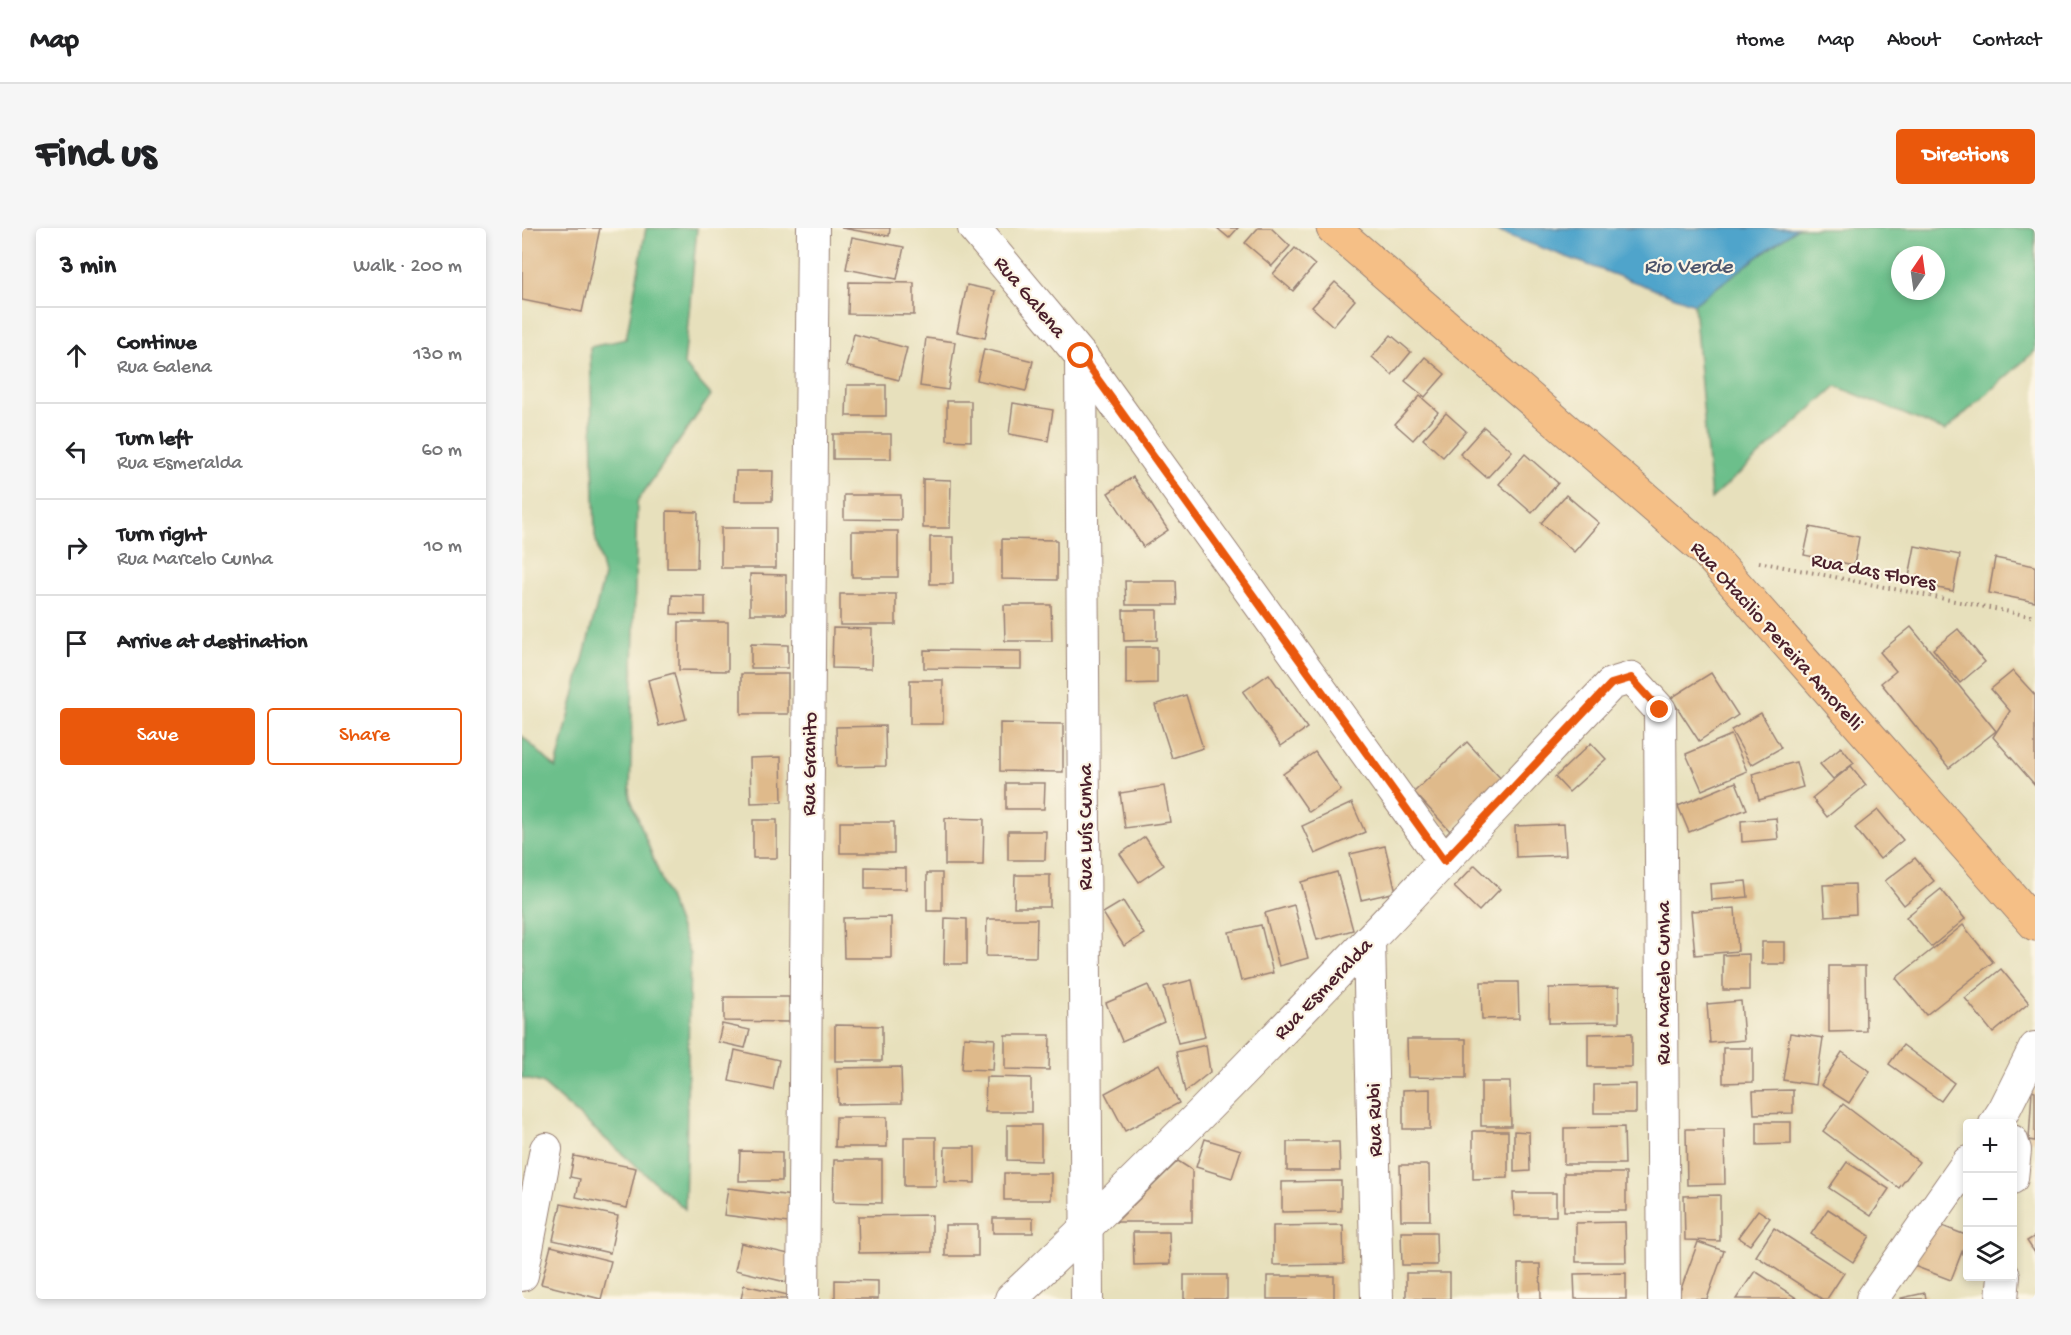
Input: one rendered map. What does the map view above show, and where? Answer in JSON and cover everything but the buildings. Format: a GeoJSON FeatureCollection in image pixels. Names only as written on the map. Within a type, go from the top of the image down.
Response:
{"type":"FeatureCollection","features":[{"type":"Feature","properties":{"kind":"main road","name":"Rua Otacilio Pereira Amorelli"},"geometry":{"type":"LineString","coordinates":[[1333,228],[1707,552],[2035,924]]}},
{"type":"Feature","properties":{"kind":"street","name":"Rua Granito"},"geometry":{"type":"LineString","coordinates":[[803,1299],[813,228]]}},
{"type":"Feature","properties":{"kind":"street","name":"Rua Galena"},"geometry":{"type":"LineString","coordinates":[[974,228],[1081,356],[1444,861]]}},
{"type":"Feature","properties":{"kind":"street","name":"Rua Luís Cunha"},"geometry":{"type":"LineString","coordinates":[[1081,356],[1087,1299]]}},
{"type":"Feature","properties":{"kind":"street","name":"Rua Esmeralda"},"geometry":{"type":"LineString","coordinates":[[1011,1299],[1086,1228],[1369,940],[1611,684],[1631,678]]}},
{"type":"Feature","properties":{"kind":"street","name":"Rua Marcelo Cunha"},"geometry":{"type":"LineString","coordinates":[[1631,678],[1660,710],[1664,1299]]}},
{"type":"Feature","properties":{"kind":"street","name":"Rua Rubi"},"geometry":{"type":"LineString","coordinates":[[1369,940],[1377,1299]]}},
{"type":"Feature","properties":{"kind":"street"},"geometry":{"type":"LineString","coordinates":[[2002,1119],[2035,1048]]}},
{"type":"Feature","properties":{"kind":"street"},"geometry":{"type":"LineString","coordinates":[[522,1275],[546,1149]]}},
{"type":"Feature","properties":{"kind":"street"},"geometry":{"type":"LineString","coordinates":[[1872,1299],[1963,1169]]}},
{"type":"Feature","properties":{"kind":"street"},"geometry":{"type":"LineString","coordinates":[[2002,1299],[2004,1281]]}},
{"type":"Feature","properties":{"kind":"path","name":"Rua das Flores"},"geometry":{"type":"LineString","coordinates":[[1754,561],[2035,616]]}},
{"type":"Feature","properties":{"kind":"green space"},"geometry":{"type":"Polygon","coordinates":[[[646,228],[697,228],[684,365],[711,395],[637,502],[630,797],[690,955],[685,1209],[542,1083],[522,1078],[522,736],[556,768],[604,576],[595,536],[590,347],[626,339],[646,228]]]}},
{"type":"Feature","properties":{"kind":"green space"},"geometry":{"type":"Polygon","coordinates":[[[1797,228],[2035,228],[2035,351],[1945,431],[1836,386],[1711,499],[1694,304],[1797,228]]]}},
{"type":"Feature","properties":{"kind":"water","name":"Rio Verde"},"geometry":{"type":"Polygon","coordinates":[[[1488,228],[1797,228],[1694,304],[1488,228]]]}},
{"type":"Feature","properties":{"kind":"route"},"geometry":{"type":"LineString","coordinates":[[1081,356],[1444,861],[1611,684],[1631,678],[1660,710]]}}]}
